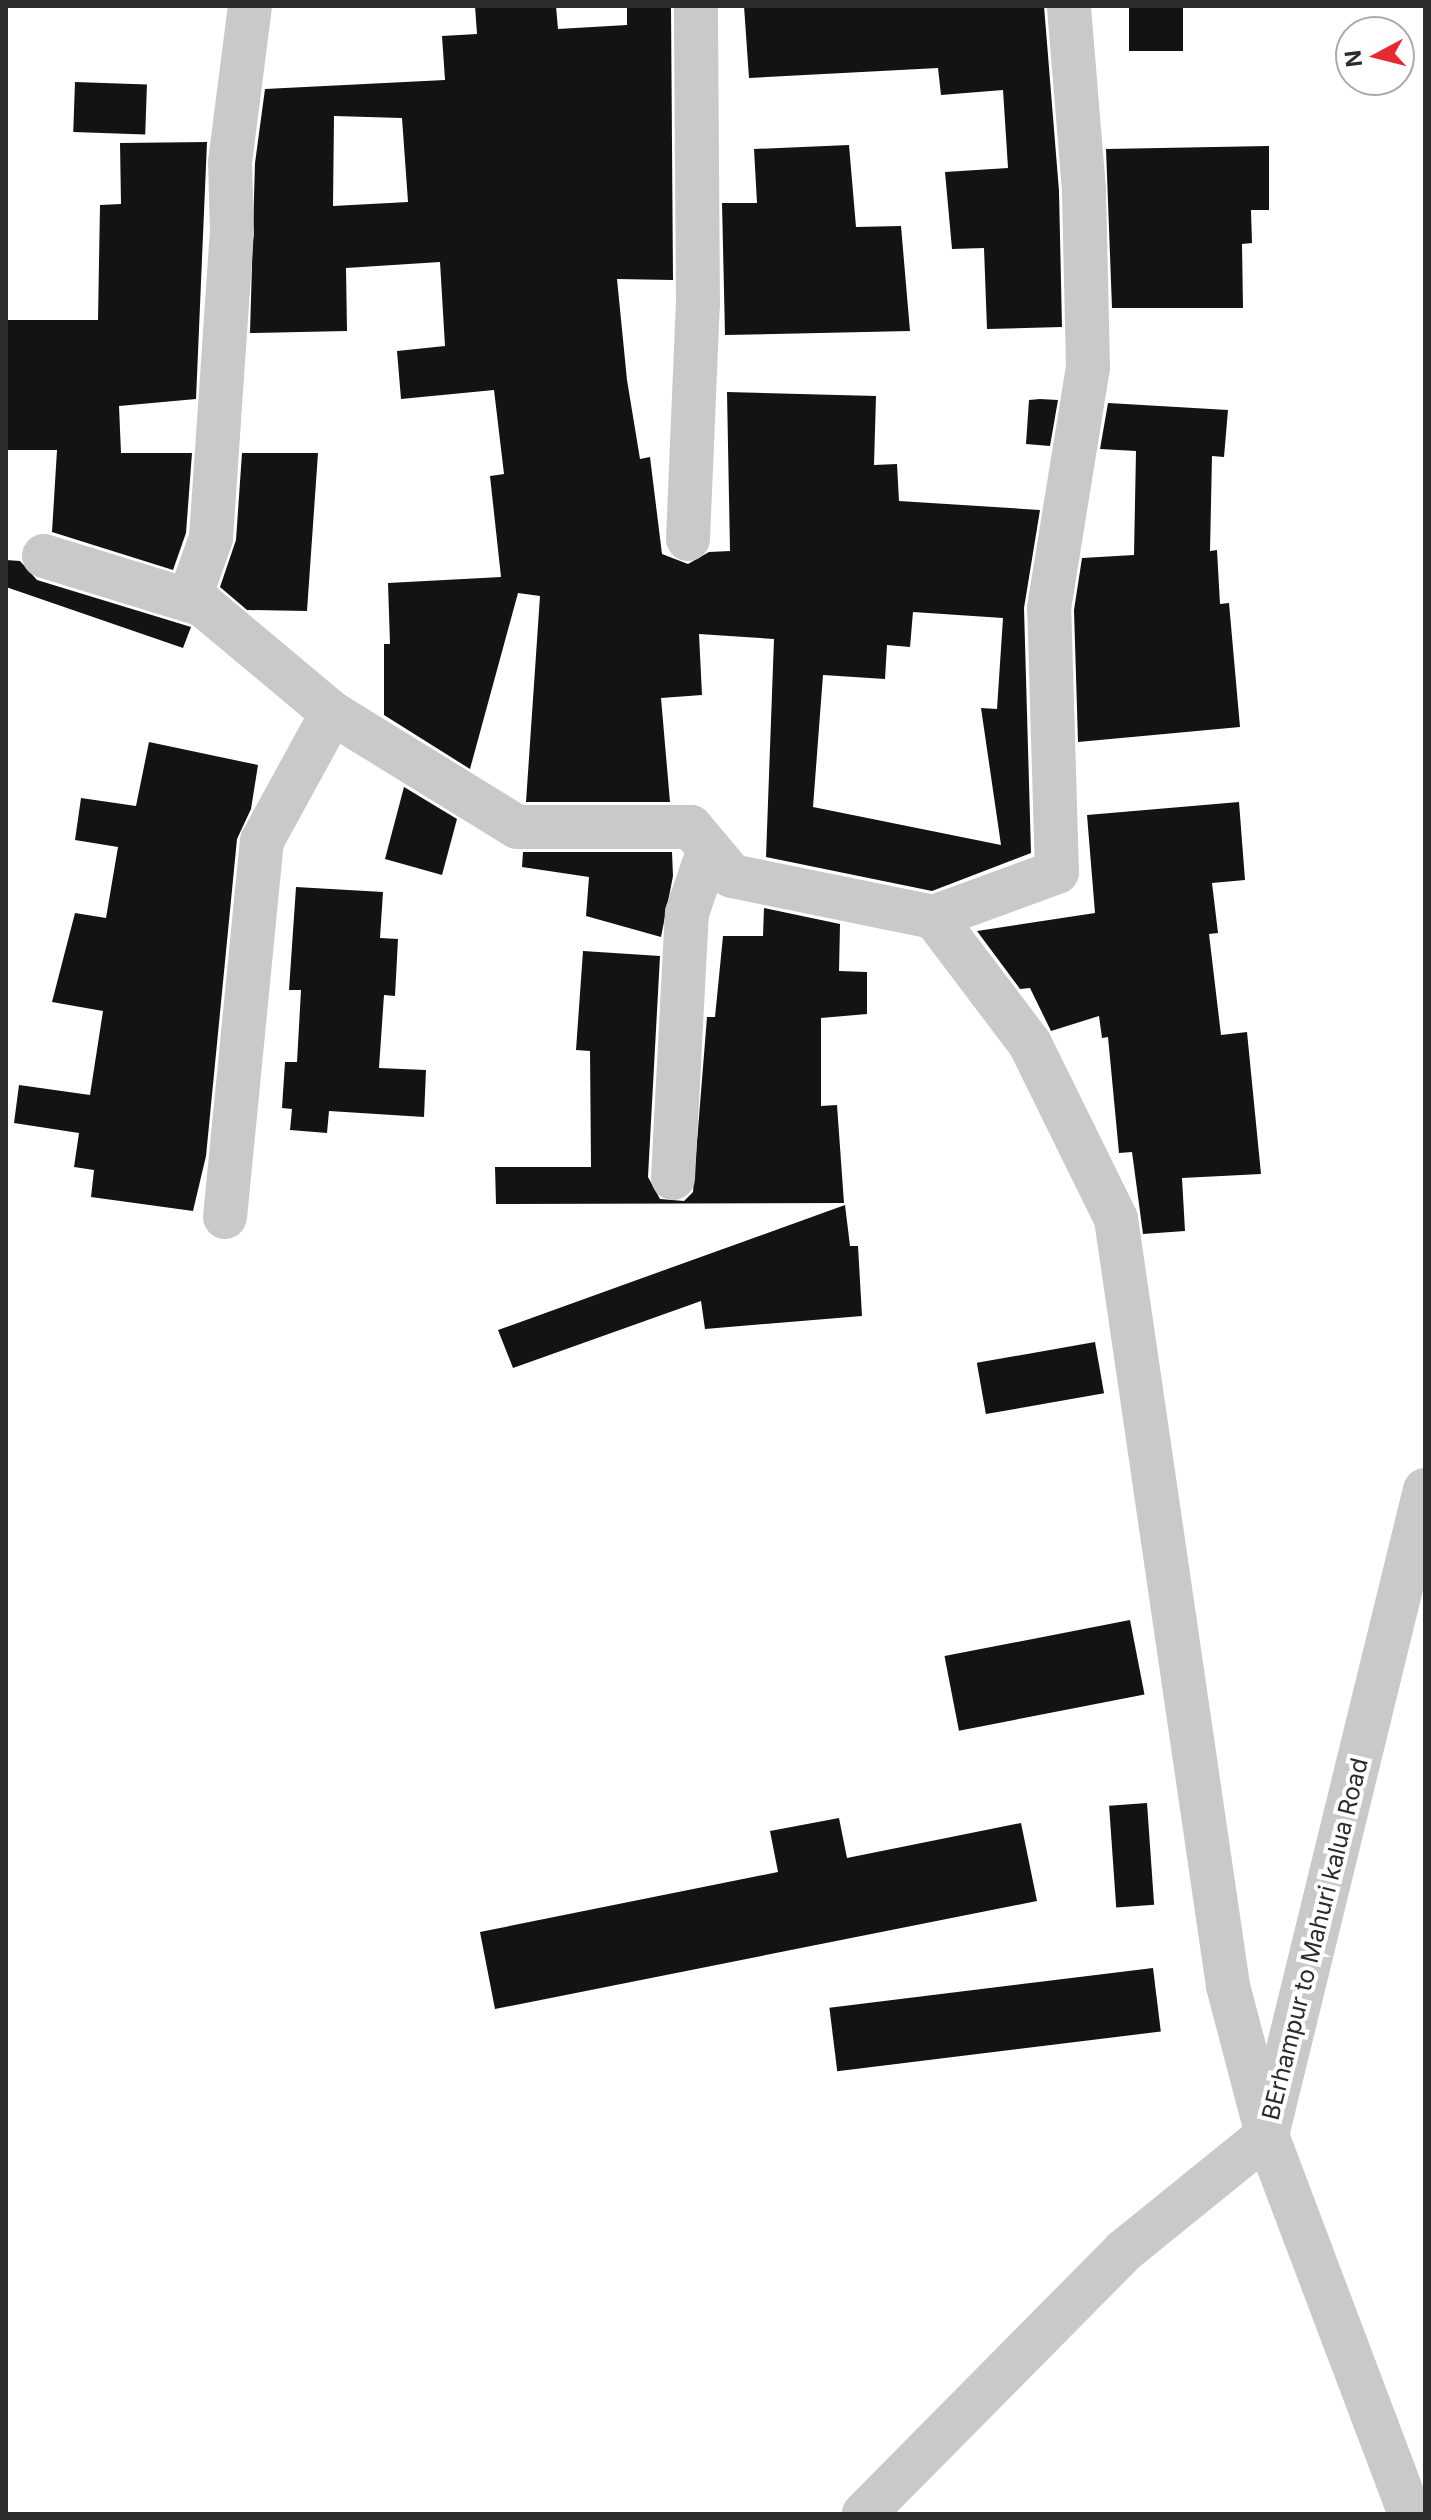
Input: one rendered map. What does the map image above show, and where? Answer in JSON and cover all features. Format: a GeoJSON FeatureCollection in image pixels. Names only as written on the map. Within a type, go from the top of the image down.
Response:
{"type":"FeatureCollection","features":[{"type":"Feature","properties":{"kind":"street"},"geometry":{"type":"LineString","coordinates":[[189,600],[211,538],[232,233],[230,162],[250,6]]}},
{"type":"Feature","properties":{"kind":"street"},"geometry":{"type":"LineString","coordinates":[[688,539],[698,305],[696,6]]}},
{"type":"Feature","properties":{"kind":"street"},"geometry":{"type":"LineString","coordinates":[[44,556],[203,605],[332,713],[517,827],[691,827],[732,876],[934,917],[1057,872],[1049,608],[1088,368],[1084,190],[1069,6]]}},
{"type":"Feature","properties":{"kind":"street"},"geometry":{"type":"LineString","coordinates":[[225,1217],[262,841],[332,713]]}},
{"type":"Feature","properties":{"kind":"street"},"geometry":{"type":"LineString","coordinates":[[673,1178],[687,913],[709,849]]}},
{"type":"Feature","properties":{"kind":"street"},"geometry":{"type":"LineString","coordinates":[[864,2514],[1124,2251],[1267,2135],[1228,1986],[1116,1219],[1030,1044],[934,917]]}},
{"type":"Feature","properties":{"kind":"street","name":"BErhampur to Mahuri kalua Road"},"geometry":{"type":"LineString","coordinates":[[1410,2514],[1267,2135],[1425,1490]]}},
{"type":"Feature","properties":{"kind":"building"},"geometry":{"type":"Polygon","coordinates":[[[475,6],[556,6],[558,29],[627,25],[627,6],[671,6],[673,280],[617,279],[627,380],[640,459],[650,457],[662,554],[688,564],[709,552],[730,551],[727,392],[876,396],[874,465],[897,464],[899,501],[1040,510],[1024,608],[1031,853],[932,891],[766,857],[774,639],[699,634],[702,695],[661,698],[670,802],[526,802],[540,596],[518,593],[470,769],[384,715],[384,644],[390,644],[388,583],[501,577],[490,476],[504,474],[494,390],[401,399],[397,351],[445,346],[440,262],[346,268],[347,331],[250,333],[255,163],[265,89],[445,80],[442,36],[477,34],[475,6]],[[334,116],[333,206],[408,202],[402,118],[334,116]],[[913,612],[910,647],[887,645],[885,679],[823,675],[813,807],[1001,845],[981,708],[997,709],[1003,618],[913,612]]]}},
{"type":"Feature","properties":{"kind":"building"},"geometry":{"type":"Polygon","coordinates":[[[744,6],[1044,6],[1059,191],[1062,327],[987,329],[984,248],[952,249],[945,172],[1008,168],[1003,90],[941,95],[938,68],[749,78],[744,6]]]}},
{"type":"Feature","properties":{"kind":"building"},"geometry":{"type":"Polygon","coordinates":[[[1129,6],[1183,6],[1183,51],[1129,51],[1129,6]]]}},
{"type":"Feature","properties":{"kind":"building"},"geometry":{"type":"Polygon","coordinates":[[[75,82],[147,85],[145,134],[73,132],[75,82]]]}},
{"type":"Feature","properties":{"kind":"building"},"geometry":{"type":"Polygon","coordinates":[[[207,142],[196,399],[119,406],[121,453],[192,453],[186,533],[173,570],[52,532],[57,450],[6,450],[6,320],[98,320],[100,205],[121,204],[120,143],[207,142]]]}},
{"type":"Feature","properties":{"kind":"building"},"geometry":{"type":"Polygon","coordinates":[[[849,145],[856,227],[901,226],[910,331],[725,335],[722,203],[757,203],[754,149],[849,145]]]}},
{"type":"Feature","properties":{"kind":"building"},"geometry":{"type":"Polygon","coordinates":[[[1269,146],[1269,210],[1251,210],[1252,243],[1242,244],[1243,308],[1112,308],[1106,149],[1269,146]]]}},
{"type":"Feature","properties":{"kind":"building"},"geometry":{"type":"Polygon","coordinates":[[[1029,400],[1058,400],[1050,446],[1026,444],[1029,400]]]}},
{"type":"Feature","properties":{"kind":"building"},"geometry":{"type":"Polygon","coordinates":[[[1108,403],[1228,410],[1224,457],[1212,456],[1210,551],[1217,550],[1220,604],[1229,603],[1240,727],[1078,742],[1074,610],[1082,558],[1134,555],[1136,451],[1100,449],[1108,403]]]}},
{"type":"Feature","properties":{"kind":"building"},"geometry":{"type":"Polygon","coordinates":[[[242,453],[318,453],[307,611],[247,610],[220,587],[236,540],[242,453]]]}},
{"type":"Feature","properties":{"kind":"building"},"geometry":{"type":"Polygon","coordinates":[[[6,560],[20,561],[37,580],[191,627],[183,648],[6,587],[6,560]]]}},
{"type":"Feature","properties":{"kind":"building"},"geometry":{"type":"Polygon","coordinates":[[[149,742],[258,765],[251,809],[237,839],[206,1156],[193,1211],[91,1197],[94,1170],[74,1167],[79,1133],[14,1123],[19,1085],[90,1095],[103,1011],[52,1002],[75,913],[106,918],[118,847],[75,840],[81,798],[136,806],[149,742]]]}},
{"type":"Feature","properties":{"kind":"building"},"geometry":{"type":"Polygon","coordinates":[[[404,787],[457,819],[442,875],[385,859],[404,787]]]}},
{"type":"Feature","properties":{"kind":"building"},"geometry":{"type":"Polygon","coordinates":[[[1239,802],[1245,880],[1212,883],[1218,933],[1209,934],[1221,1035],[1247,1032],[1261,1174],[1182,1178],[1185,1231],[1143,1234],[1132,1152],[1119,1153],[1108,1037],[1102,1038],[1099,1016],[1051,1031],[1030,988],[1020,989],[977,931],[1095,913],[1087,815],[1239,802]]]}},
{"type":"Feature","properties":{"kind":"building"},"geometry":{"type":"Polygon","coordinates":[[[523,852],[672,852],[673,876],[661,937],[586,916],[589,877],[522,867],[523,852]]]}},
{"type":"Feature","properties":{"kind":"building"},"geometry":{"type":"Polygon","coordinates":[[[296,887],[383,892],[380,938],[398,939],[395,996],[384,995],[379,1068],[426,1070],[424,1117],[329,1111],[327,1133],[290,1130],[292,1109],[282,1108],[285,1062],[297,1062],[301,990],[289,990],[296,887]]]}},
{"type":"Feature","properties":{"kind":"building"},"geometry":{"type":"Polygon","coordinates":[[[764,908],[840,924],[839,971],[867,972],[867,1014],[821,1018],[821,1106],[837,1105],[844,1203],[496,1204],[495,1167],[591,1167],[590,1051],[576,1050],[583,951],[660,956],[648,1177],[660,1199],[684,1201],[693,1192],[707,1017],[715,1017],[723,936],[763,936],[764,908]]]}},
{"type":"Feature","properties":{"kind":"building"},"geometry":{"type":"Polygon","coordinates":[[[845,1205],[850,1246],[858,1246],[862,1316],[705,1329],[701,1301],[513,1368],[498,1330],[845,1205]]]}},
{"type":"Feature","properties":{"kind":"building"},"geometry":{"type":"Polygon","coordinates":[[[1095,1342],[1104,1393],[986,1414],[977,1363],[1095,1342]]]}},
{"type":"Feature","properties":{"kind":"building"},"geometry":{"type":"Polygon","coordinates":[[[1130,1620],[1145,1695],[959,1731],[944,1656],[1130,1620]]]}},
{"type":"Feature","properties":{"kind":"building"},"geometry":{"type":"Polygon","coordinates":[[[1147,1803],[1154,1905],[1116,1907],[1109,1806],[1147,1803]]]}},
{"type":"Feature","properties":{"kind":"building"},"geometry":{"type":"Polygon","coordinates":[[[839,1818],[847,1858],[1021,1823],[1037,1901],[495,2009],[480,1932],[778,1872],[770,1831],[839,1818]]]}},
{"type":"Feature","properties":{"kind":"building"},"geometry":{"type":"Polygon","coordinates":[[[1153,1968],[1161,2032],[837,2071],[829,2008],[1153,1968]]]}}]}
